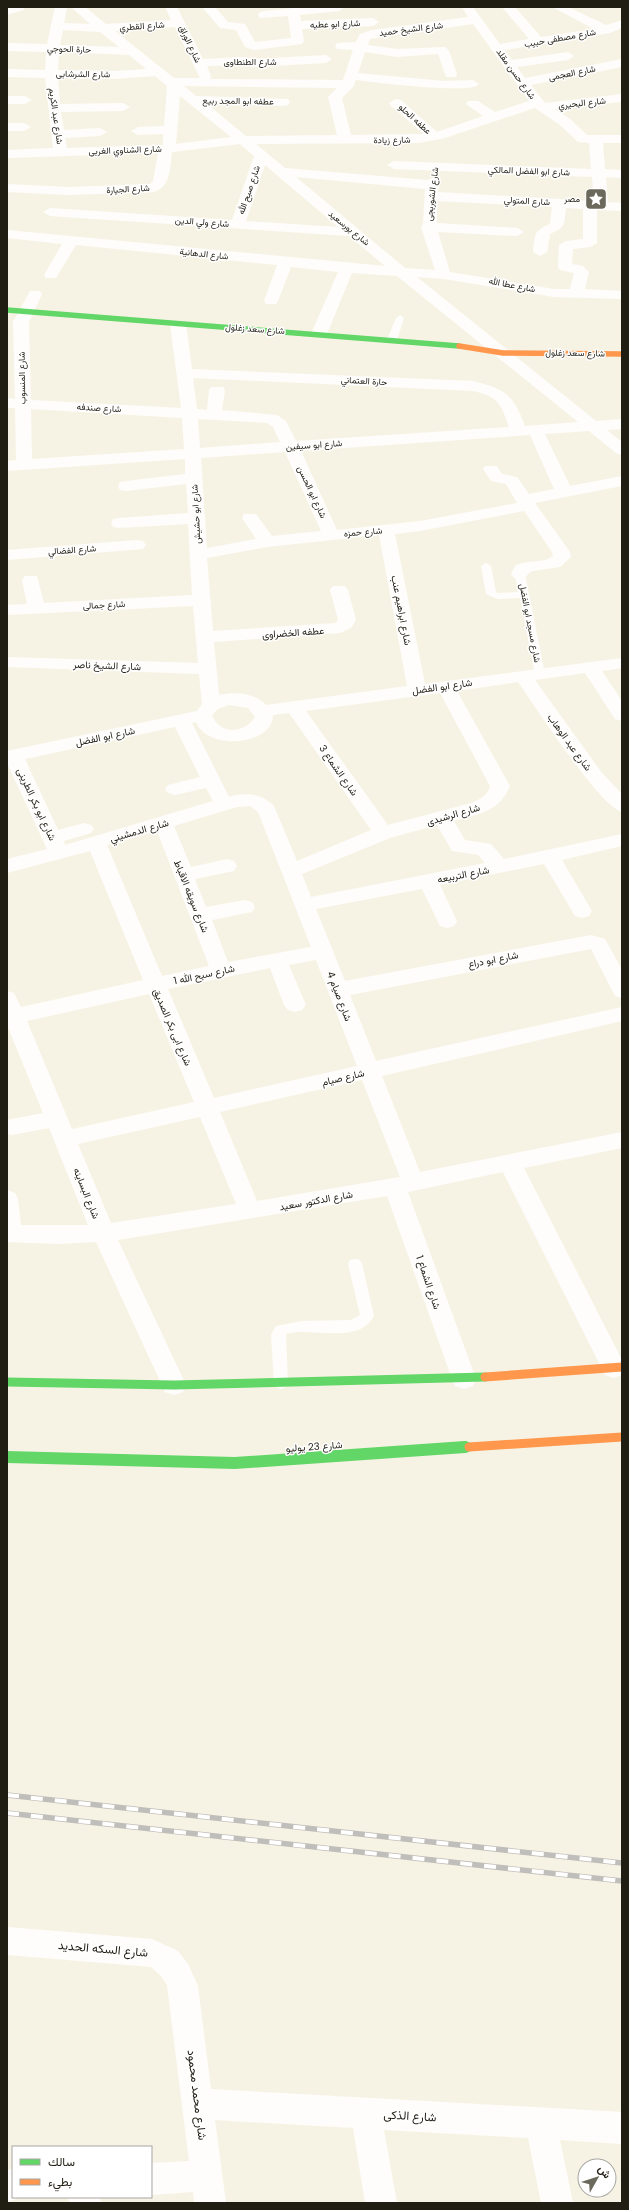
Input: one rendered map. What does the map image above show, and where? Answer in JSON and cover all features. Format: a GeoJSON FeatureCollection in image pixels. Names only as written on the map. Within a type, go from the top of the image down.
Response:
{"type":"FeatureCollection","features":[{"type":"Feature","properties":{"kind":"main road","name":"شارع سعد زغلول"},"geometry":{"type":"LineString","coordinates":[[7,310],[22,320],[179,333],[319,334],[479,348],[503,353]]}},
{"type":"Feature","properties":{"kind":"main road","name":"شارع سعد زغلول"},"geometry":{"type":"LineString","coordinates":[[394,351],[481,356],[503,353],[622,354]]}},
{"type":"Feature","properties":{"kind":"main road"},"geometry":{"type":"LineString","coordinates":[[7,1382],[174,1386],[464,1379],[613,1370]]}},
{"type":"Feature","properties":{"kind":"main road","name":"شارع 23 يوليو"},"geometry":{"type":"LineString","coordinates":[[7,1457],[235,1463],[621,1436]]}},
{"type":"Feature","properties":{"kind":"street"},"geometry":{"type":"LineString","coordinates":[[7,11],[19,7]]}},
{"type":"Feature","properties":{"kind":"street","name":"شارع عبد الكريم"},"geometry":{"type":"LineString","coordinates":[[61,7],[53,48],[51,74],[54,108],[61,153]]}},
{"type":"Feature","properties":{"kind":"street","name":"شارع بورسعيد"},"geometry":{"type":"LineString","coordinates":[[77,7],[243,140],[402,272],[622,450]]}},
{"type":"Feature","properties":{"kind":"street"},"geometry":{"type":"LineString","coordinates":[[264,15],[316,8],[339,7]]}},
{"type":"Feature","properties":{"kind":"street","name":"شارع حسن مقلد"},"geometry":{"type":"LineString","coordinates":[[466,7],[539,105],[565,122],[583,139],[596,140]]}},
{"type":"Feature","properties":{"kind":"street"},"geometry":{"type":"LineString","coordinates":[[508,7],[538,42]]}},
{"type":"Feature","properties":{"kind":"street"},"geometry":{"type":"LineString","coordinates":[[558,7],[606,30]]}},
{"type":"Feature","properties":{"kind":"street","name":"شارع الوراق"},"geometry":{"type":"LineString","coordinates":[[175,8],[180,23],[207,82]]}},
{"type":"Feature","properties":{"kind":"street"},"geometry":{"type":"LineString","coordinates":[[203,8],[224,25],[240,28],[250,44],[294,43],[299,40],[293,12]]}},
{"type":"Feature","properties":{"kind":"street","name":"شارع الشيخ حميد"},"geometry":{"type":"LineString","coordinates":[[345,140],[335,102],[339,92],[350,80],[364,37],[373,22],[476,20]]}},
{"type":"Feature","properties":{"kind":"street","name":"شارع ابو عطيه"},"geometry":{"type":"LineString","coordinates":[[297,25],[373,22]]}},
{"type":"Feature","properties":{"kind":"street","name":"شارع القطري"},"geometry":{"type":"LineString","coordinates":[[57,26],[103,28],[180,23]]}},
{"type":"Feature","properties":{"kind":"street","name":"شارع مصطفى حبيب"},"geometry":{"type":"LineString","coordinates":[[496,48],[606,30],[622,24]]}},
{"type":"Feature","properties":{"kind":"street"},"geometry":{"type":"LineString","coordinates":[[341,46],[361,47],[397,53],[441,50],[444,51],[450,74]]}},
{"type":"Feature","properties":{"kind":"street","name":"حارة الحوجي"},"geometry":{"type":"LineString","coordinates":[[7,47],[132,51]]}},
{"type":"Feature","properties":{"kind":"street"},"geometry":{"type":"LineString","coordinates":[[508,64],[568,56]]}},
{"type":"Feature","properties":{"kind":"street","name":"شارع الطنطاوى"},"geometry":{"type":"LineString","coordinates":[[198,63],[244,60],[253,63],[326,59]]}},
{"type":"Feature","properties":{"kind":"street","name":"شارع العجمى"},"geometry":{"type":"LineString","coordinates":[[522,83],[622,63]]}},
{"type":"Feature","properties":{"kind":"street","name":"شارع الشرشابى"},"geometry":{"type":"LineString","coordinates":[[7,73],[114,75],[158,72]]}},
{"type":"Feature","properties":{"kind":"street"},"geometry":{"type":"LineString","coordinates":[[167,149],[171,130],[172,83],[350,80],[444,85],[473,84]]}},
{"type":"Feature","properties":{"kind":"street","name":"شارع البحيري"},"geometry":{"type":"LineString","coordinates":[[539,105],[622,98]]}},
{"type":"Feature","properties":{"kind":"street"},"geometry":{"type":"LineString","coordinates":[[7,100],[25,100]]}},
{"type":"Feature","properties":{"kind":"street","name":"عطفه ابو المجد ربيع"},"geometry":{"type":"LineString","coordinates":[[192,100],[283,102]]}},
{"type":"Feature","properties":{"kind":"street","name":"عطفه الحلو"},"geometry":{"type":"LineString","coordinates":[[396,102],[437,148]]}},
{"type":"Feature","properties":{"kind":"street"},"geometry":{"type":"LineString","coordinates":[[473,104],[492,117]]}},
{"type":"Feature","properties":{"kind":"street","name":"شارع زيادة"},"geometry":{"type":"LineString","coordinates":[[243,140],[402,140],[437,148],[492,117],[539,105]]}},
{"type":"Feature","properties":{"kind":"street"},"geometry":{"type":"LineString","coordinates":[[54,108],[123,107]]}},
{"type":"Feature","properties":{"kind":"street"},"geometry":{"type":"LineString","coordinates":[[8,131],[24,127]]}},
{"type":"Feature","properties":{"kind":"street"},"geometry":{"type":"LineString","coordinates":[[138,131],[171,130]]}},
{"type":"Feature","properties":{"kind":"street"},"geometry":{"type":"LineString","coordinates":[[58,134],[100,132]]}},
{"type":"Feature","properties":{"kind":"street"},"geometry":{"type":"LineString","coordinates":[[576,294],[582,272],[565,267],[566,245],[591,242],[599,174],[596,140],[622,138]]}},
{"type":"Feature","properties":{"kind":"street","name":"شارع الشناوي الغربى"},"geometry":{"type":"LineString","coordinates":[[7,154],[61,153],[89,158],[243,140]]}},
{"type":"Feature","properties":{"kind":"street"},"geometry":{"type":"LineString","coordinates":[[394,165],[437,148]]}},
{"type":"Feature","properties":{"kind":"street","name":"شارع ابو الفضل المالكي"},"geometry":{"type":"LineString","coordinates":[[437,148],[599,174],[622,174]]}},
{"type":"Feature","properties":{"kind":"street","name":"شارع الشوربجى"},"geometry":{"type":"LineString","coordinates":[[437,148],[428,227],[434,252],[444,275]]}},
{"type":"Feature","properties":{"kind":"street","name":"شارع الجيارة"},"geometry":{"type":"LineString","coordinates":[[8,183],[59,191],[156,187],[160,183],[167,149]]}},
{"type":"Feature","properties":{"kind":"street","name":"شارع صبح الله"},"geometry":{"type":"LineString","coordinates":[[237,225],[261,156]]}},
{"type":"Feature","properties":{"kind":"street"},"geometry":{"type":"LineString","coordinates":[[281,172],[432,190]]}},
{"type":"Feature","properties":{"kind":"street","name":"شارع المتولي"},"geometry":{"type":"LineString","coordinates":[[432,190],[560,203],[622,207]]}},
{"type":"Feature","properties":{"kind":"street"},"geometry":{"type":"LineString","coordinates":[[40,237],[59,191]]}},
{"type":"Feature","properties":{"kind":"street"},"geometry":{"type":"LineString","coordinates":[[540,252],[543,232],[557,226],[560,203]]}},
{"type":"Feature","properties":{"kind":"street","name":"شارع ولي الدين"},"geometry":{"type":"LineString","coordinates":[[50,212],[354,232]]}},
{"type":"Feature","properties":{"kind":"street"},"geometry":{"type":"LineString","coordinates":[[428,227],[517,232]]}},
{"type":"Feature","properties":{"kind":"street"},"geometry":{"type":"LineString","coordinates":[[7,247],[12,234]]}},
{"type":"Feature","properties":{"kind":"street","name":"شارع الدهانية"},"geometry":{"type":"LineString","coordinates":[[12,234],[285,262],[402,272]]}},
{"type":"Feature","properties":{"kind":"street"},"geometry":{"type":"LineString","coordinates":[[51,275],[71,241]]}},
{"type":"Feature","properties":{"kind":"street"},"geometry":{"type":"LineString","coordinates":[[329,244],[371,246]]}},
{"type":"Feature","properties":{"kind":"street"},"geometry":{"type":"LineString","coordinates":[[271,301],[285,262]]}},
{"type":"Feature","properties":{"kind":"street"},"geometry":{"type":"LineString","coordinates":[[319,334],[347,268]]}},
{"type":"Feature","properties":{"kind":"street","name":"شارع عطا الله"},"geometry":{"type":"LineString","coordinates":[[402,272],[444,275],[490,281],[529,289],[576,294],[622,295]]}},
{"type":"Feature","properties":{"kind":"street","name":"شارع المنسوب"},"geometry":{"type":"LineString","coordinates":[[24,465],[15,404],[22,320],[35,294]]}},
{"type":"Feature","properties":{"kind":"street","name":"شارع ابو حشيش"},"geometry":{"type":"LineString","coordinates":[[179,333],[190,413],[200,600],[208,669],[207,710]]}},
{"type":"Feature","properties":{"kind":"street","name":"حارة العتماني"},"geometry":{"type":"LineString","coordinates":[[184,373],[473,386],[500,394],[508,401],[518,430]]}},
{"type":"Feature","properties":{"kind":"street"},"geometry":{"type":"LineString","coordinates":[[214,414],[217,390]]}},
{"type":"Feature","properties":{"kind":"street","name":"شارع صندفه"},"geometry":{"type":"LineString","coordinates":[[15,404],[190,413]]}},
{"type":"Feature","properties":{"kind":"street","name":"شارع ابو الحسن"},"geometry":{"type":"LineString","coordinates":[[190,413],[271,418],[280,424],[331,534]]}},
{"type":"Feature","properties":{"kind":"street","name":"شارع ابو سيفين"},"geometry":{"type":"LineString","coordinates":[[7,466],[622,424]]}},
{"type":"Feature","properties":{"kind":"street"},"geometry":{"type":"LineString","coordinates":[[535,429],[564,492]]}},
{"type":"Feature","properties":{"kind":"street","name":"شارع مسجد ابو الفضل"},"geometry":{"type":"LineString","coordinates":[[491,469],[497,478],[511,480],[525,503],[561,552],[562,557],[559,562],[552,565],[524,567],[520,574]]}},
{"type":"Feature","properties":{"kind":"street"},"geometry":{"type":"LineString","coordinates":[[126,486],[194,478]]}},
{"type":"Feature","properties":{"kind":"street","name":"شارع حمزه"},"geometry":{"type":"LineString","coordinates":[[198,555],[267,542],[331,534],[386,530],[450,521],[564,492],[622,481]]}},
{"type":"Feature","properties":{"kind":"street"},"geometry":{"type":"LineString","coordinates":[[119,523],[195,518]]}},
{"type":"Feature","properties":{"kind":"street"},"geometry":{"type":"LineString","coordinates":[[250,518],[267,542]]}},
{"type":"Feature","properties":{"kind":"street","name":"شارع ابراهيم عنب"},"geometry":{"type":"LineString","coordinates":[[386,530],[417,690]]}},
{"type":"Feature","properties":{"kind":"street","name":"شارع الفضالي"},"geometry":{"type":"LineString","coordinates":[[7,555],[137,545]]}},
{"type":"Feature","properties":{"kind":"street"},"geometry":{"type":"LineString","coordinates":[[31,580],[37,609]]}},
{"type":"Feature","properties":{"kind":"street","name":"عطفه الخضراوى"},"geometry":{"type":"LineString","coordinates":[[204,637],[340,628],[347,620],[339,590]]}},
{"type":"Feature","properties":{"kind":"street","name":"شارع جمالى"},"geometry":{"type":"LineString","coordinates":[[7,610],[200,600]]}},
{"type":"Feature","properties":{"kind":"street","name":"شارع الشيخ ناصر"},"geometry":{"type":"LineString","coordinates":[[7,662],[208,669]]}},
{"type":"Feature","properties":{"kind":"street","name":"شارع ابو الفضل"},"geometry":{"type":"LineString","coordinates":[[262,711],[622,663]]}},
{"type":"Feature","properties":{"kind":"street"},"geometry":{"type":"LineString","coordinates":[[590,667],[622,714]]}},
{"type":"Feature","properties":{"kind":"street","name":"شارع عبد الوهاب"},"geometry":{"type":"LineString","coordinates":[[531,674],[595,777],[622,806]]}},
{"type":"Feature","properties":{"kind":"street","name":"شارع الرشيدى"},"geometry":{"type":"LineString","coordinates":[[290,871],[383,833],[478,808],[490,803],[497,795],[500,786],[445,686]]}},
{"type":"Feature","properties":{"kind":"street"},"geometry":{"type":"LineString","coordinates":[[227,699],[244,700],[258,706],[264,717],[262,723],[257,729],[250,733],[236,736],[222,735],[213,732],[207,727],[207,710],[227,699]]}},
{"type":"Feature","properties":{"kind":"street","name":"شارع الشماع 3"},"geometry":{"type":"LineString","coordinates":[[294,707],[383,833]]}},
{"type":"Feature","properties":{"kind":"street","name":"شارع ابو الفضل"},"geometry":{"type":"LineString","coordinates":[[11,756],[181,720],[207,710]]}},
{"type":"Feature","properties":{"kind":"street"},"geometry":{"type":"LineString","coordinates":[[181,720],[224,805]]}},
{"type":"Feature","properties":{"kind":"street","name":"شارع ابو بكر الطرينى"},"geometry":{"type":"LineString","coordinates":[[11,756],[56,845]]}},
{"type":"Feature","properties":{"kind":"street"},"geometry":{"type":"LineString","coordinates":[[175,789],[212,781]]}},
{"type":"Feature","properties":{"kind":"street","name":"شارع الدمشيني"},"geometry":{"type":"LineString","coordinates":[[56,845],[90,836],[163,822],[249,799],[260,803],[267,810]]}},
{"type":"Feature","properties":{"kind":"street","name":"شارع صيام 4"},"geometry":{"type":"LineString","coordinates":[[267,810],[370,1071],[404,1184]]}},
{"type":"Feature","properties":{"kind":"street"},"geometry":{"type":"LineString","coordinates":[[442,817],[459,846],[484,849],[499,867]]}},
{"type":"Feature","properties":{"kind":"street","name":"شارع سويقه الاقباط"},"geometry":{"type":"LineString","coordinates":[[163,822],[221,970]]}},
{"type":"Feature","properties":{"kind":"street","name":"شارع ابى بكر الصديق"},"geometry":{"type":"LineString","coordinates":[[90,836],[156,985],[250,1212]]}},
{"type":"Feature","properties":{"kind":"street","name":"شارع التربيعه"},"geometry":{"type":"LineString","coordinates":[[304,905],[499,867],[622,840]]}},
{"type":"Feature","properties":{"kind":"street"},"geometry":{"type":"LineString","coordinates":[[7,866],[56,845]]}},
{"type":"Feature","properties":{"kind":"street"},"geometry":{"type":"LineString","coordinates":[[550,856],[582,911]]}},
{"type":"Feature","properties":{"kind":"street"},"geometry":{"type":"LineString","coordinates":[[184,875],[227,866]]}},
{"type":"Feature","properties":{"kind":"street"},"geometry":{"type":"LineString","coordinates":[[428,881],[447,921]]}},
{"type":"Feature","properties":{"kind":"street"},"geometry":{"type":"LineString","coordinates":[[200,915],[245,907]]}},
{"type":"Feature","properties":{"kind":"street","name":"شارع ابو دراع"},"geometry":{"type":"LineString","coordinates":[[337,990],[591,942],[598,944],[622,991]]}},
{"type":"Feature","properties":{"kind":"street","name":"شارع سبح الله 1"},"geometry":{"type":"LineString","coordinates":[[10,1011],[156,985],[221,970],[323,952]]}},
{"type":"Feature","properties":{"kind":"street"},"geometry":{"type":"LineString","coordinates":[[277,960],[295,1006]]}},
{"type":"Feature","properties":{"kind":"street","name":"شارع البساينه"},"geometry":{"type":"LineString","coordinates":[[10,1011],[65,1139],[103,1233],[174,1386]]}},
{"type":"Feature","properties":{"kind":"street","name":"شارع صيام"},"geometry":{"type":"LineString","coordinates":[[65,1139],[622,1014]]}},
{"type":"Feature","properties":{"kind":"street"},"geometry":{"type":"LineString","coordinates":[[12,1127],[56,1118]]}},
{"type":"Feature","properties":{"kind":"street","name":"شارع الدكتور سعيد"},"geometry":{"type":"LineString","coordinates":[[8,1233],[59,1235],[103,1233],[250,1212],[404,1184],[622,1140]]}},
{"type":"Feature","properties":{"kind":"street"},"geometry":{"type":"LineString","coordinates":[[510,1163],[613,1370]]}},
{"type":"Feature","properties":{"kind":"street","name":"شارع الشماع 1"},"geometry":{"type":"LineString","coordinates":[[404,1184],[464,1379]]}},
{"type":"Feature","properties":{"kind":"street"},"geometry":{"type":"LineString","coordinates":[[7,1199],[8,1233]]}},
{"type":"Feature","properties":{"kind":"street","name":"شارع السكه الحديد"},"geometry":{"type":"LineString","coordinates":[[7,1940],[152,1953],[163,1957],[172,1964],[183,1986]]}},
{"type":"Feature","properties":{"kind":"street","name":"شارع محمد محمود"},"geometry":{"type":"LineString","coordinates":[[183,1986],[209,2189]]}},
{"type":"Feature","properties":{"kind":"street","name":"شارع الذكى"},"geometry":{"type":"LineString","coordinates":[[198,2104],[622,2128]]}},
{"type":"Feature","properties":{"kind":"street"},"geometry":{"type":"LineString","coordinates":[[366,2113],[381,2203]]}},
{"type":"Feature","properties":{"kind":"street"},"geometry":{"type":"LineString","coordinates":[[541,2123],[557,2203]]}},
{"type":"Feature","properties":{"kind":"street"},"geometry":{"type":"LineString","coordinates":[[152,2178],[209,2189]]}},
{"type":"Feature","properties":{"kind":"lane"},"geometry":{"type":"LineString","coordinates":[[392,340],[400,318]]}},
{"type":"Feature","properties":{"kind":"lane"},"geometry":{"type":"LineString","coordinates":[[486,566],[491,594],[497,596],[524,595]]}},
{"type":"Feature","properties":{"kind":"lane","name":"شارع مسجد ابو الفضل"},"geometry":{"type":"LineString","coordinates":[[520,574],[524,595],[531,674]]}},
{"type":"Feature","properties":{"kind":"lane"},"geometry":{"type":"LineString","coordinates":[[281,1383],[278,1335],[281,1330],[294,1326],[354,1327],[365,1321],[367,1316],[355,1264]]}},
{"type":"Feature","properties":{"kind":"railway"},"geometry":{"type":"LineString","coordinates":[[7,1795],[622,1863]]}},
{"type":"Feature","properties":{"kind":"railway"},"geometry":{"type":"LineString","coordinates":[[7,1813],[622,1881]]}},
{"type":"Feature","properties":{"kind":"traffic: fast"},"geometry":{"type":"LineString","coordinates":[[7,310],[459,346]]}},
{"type":"Feature","properties":{"kind":"traffic: fast"},"geometry":{"type":"LineString","coordinates":[[7,1382],[174,1385],[485,1377]]}},
{"type":"Feature","properties":{"kind":"traffic: fast"},"geometry":{"type":"LineString","coordinates":[[7,1457],[235,1463],[469,1447]]}},
{"type":"Feature","properties":{"kind":"traffic: slow"},"geometry":{"type":"LineString","coordinates":[[459,346],[503,353],[622,354]]}},
{"type":"Feature","properties":{"kind":"traffic: slow"},"geometry":{"type":"LineString","coordinates":[[485,1377],[622,1367]]}},
{"type":"Feature","properties":{"kind":"traffic: slow"},"geometry":{"type":"LineString","coordinates":[[469,1447],[622,1437]]}},
{"type":"Feature","properties":{"kind":"place","name":"مصر"},"geometry":{"type":"Point","coordinates":[596,199]}}]}
